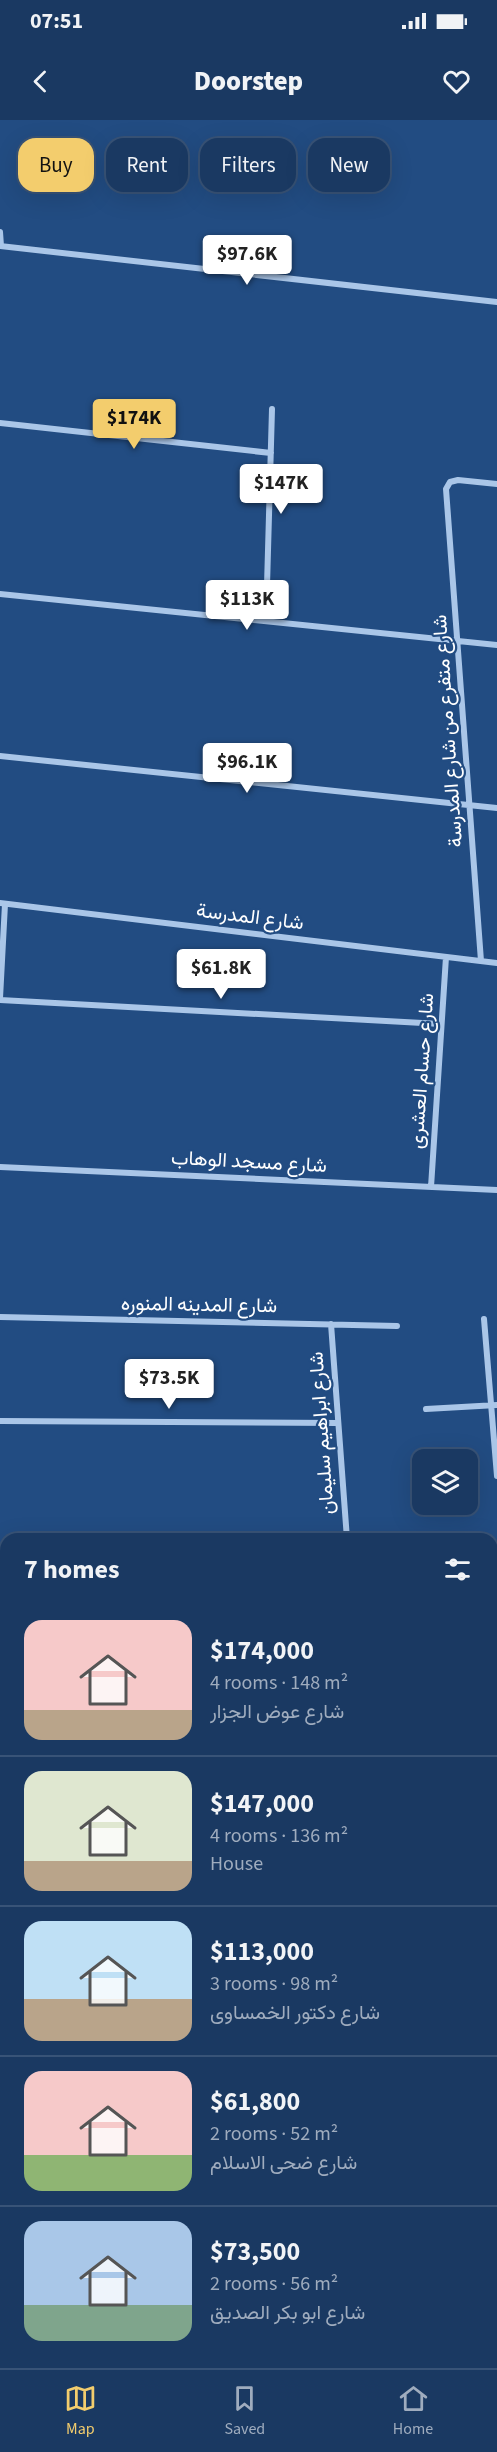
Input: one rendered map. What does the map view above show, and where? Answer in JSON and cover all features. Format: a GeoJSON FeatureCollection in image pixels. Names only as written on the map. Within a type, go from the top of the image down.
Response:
{"type":"FeatureCollection","features":[{"type":"Feature","properties":{"kind":"street"},"geometry":{"type":"LineString","coordinates":[[0,232],[0,246],[497,302]]}},
{"type":"Feature","properties":{"kind":"street"},"geometry":{"type":"LineString","coordinates":[[266,621],[272,409]]}},
{"type":"Feature","properties":{"kind":"street"},"geometry":{"type":"LineString","coordinates":[[0,423],[271,453]]}},
{"type":"Feature","properties":{"kind":"street","name":"شارع متفرع من شارع المدرسة"},"geometry":{"type":"LineString","coordinates":[[482,961],[446,489],[450,482],[458,480],[497,484]]}},
{"type":"Feature","properties":{"kind":"street"},"geometry":{"type":"LineString","coordinates":[[0,594],[497,645]]}},
{"type":"Feature","properties":{"kind":"street"},"geometry":{"type":"LineString","coordinates":[[0,756],[497,808]]}},
{"type":"Feature","properties":{"kind":"street"},"geometry":{"type":"LineString","coordinates":[[2,903],[0,999],[441,1024]]}},
{"type":"Feature","properties":{"kind":"street","name":"شارع المدرسة"},"geometry":{"type":"LineString","coordinates":[[2,903],[497,963]]}},
{"type":"Feature","properties":{"kind":"street","name":"شارع حسام العشرى"},"geometry":{"type":"LineString","coordinates":[[431,1187],[446,957]]}},
{"type":"Feature","properties":{"kind":"street","name":"شارع مسجد الوهاب"},"geometry":{"type":"LineString","coordinates":[[0,1167],[497,1190]]}},
{"type":"Feature","properties":{"kind":"street","name":"شارع المدينه المنوره"},"geometry":{"type":"LineString","coordinates":[[0,1317],[397,1326]]}},
{"type":"Feature","properties":{"kind":"street"},"geometry":{"type":"LineString","coordinates":[[484,1319],[494,1406],[497,1476]]}},
{"type":"Feature","properties":{"kind":"street","name":"شارع ابراهيم سليمان"},"geometry":{"type":"LineString","coordinates":[[331,1324],[347,1533]]}},
{"type":"Feature","properties":{"kind":"street"},"geometry":{"type":"LineString","coordinates":[[426,1409],[494,1406]]}},
{"type":"Feature","properties":{"kind":"street"},"geometry":{"type":"LineString","coordinates":[[0,1420],[338,1423]]}}]}
